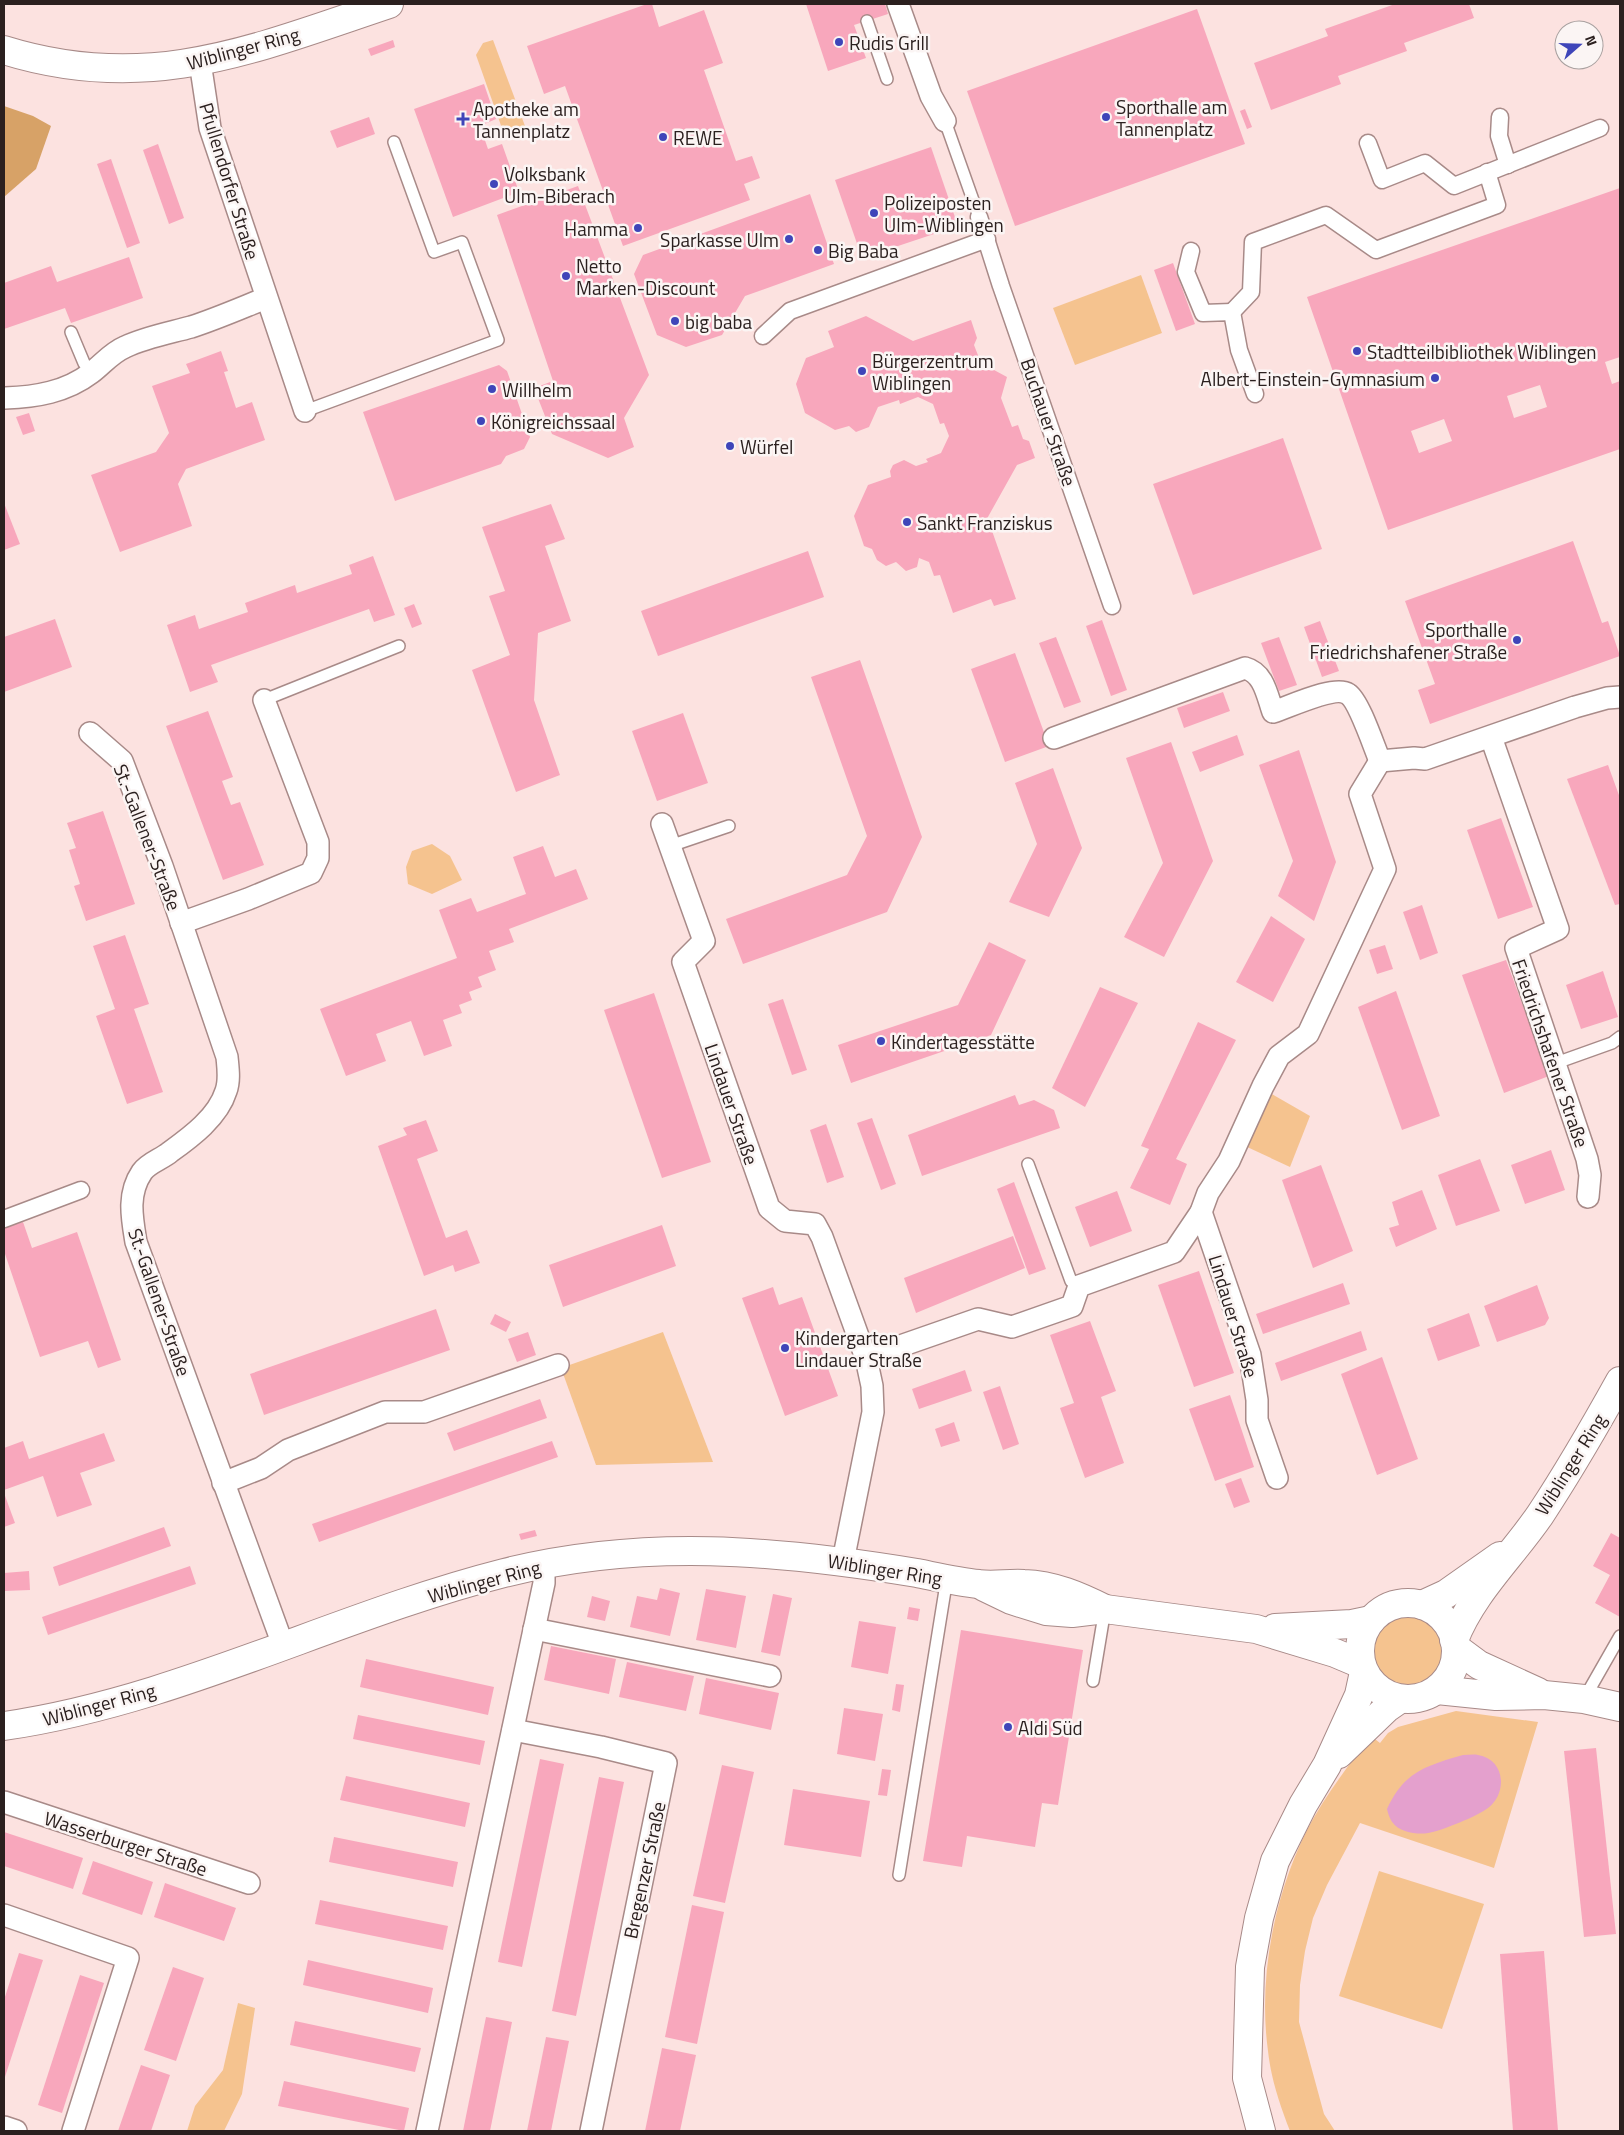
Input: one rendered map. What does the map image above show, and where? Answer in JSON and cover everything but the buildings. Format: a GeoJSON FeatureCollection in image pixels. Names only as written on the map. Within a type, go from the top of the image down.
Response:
{"type":"FeatureCollection","features":[{"type":"Feature","properties":{"kind":"street","name":"Wiblinger Ring"},"geometry":{"type":"LineString","coordinates":[[4,50],[55,63],[108,68],[157,67],[200,62],[272,44],[389,4]]}},
{"type":"Feature","properties":{"kind":"street","name":"Buchauer Straße"},"geometry":{"type":"LineString","coordinates":[[898,4],[931,96],[945,121]]}},
{"type":"Feature","properties":{"kind":"street","name":"Pfullendorfer Straße"},"geometry":{"type":"LineString","coordinates":[[200,62],[210,128],[305,411]]}},
{"type":"Feature","properties":{"kind":"street"},"geometry":{"type":"LineString","coordinates":[[1500,117],[1499,136],[1508,164]]}},
{"type":"Feature","properties":{"kind":"street"},"geometry":{"type":"LineString","coordinates":[[1368,143],[1382,180],[1425,163],[1454,186],[1600,128]]}},
{"type":"Feature","properties":{"kind":"street"},"geometry":{"type":"LineString","coordinates":[[1191,251],[1186,272],[1203,313],[1232,312],[1251,292],[1253,242],[1326,215],[1376,250],[1497,205],[1487,172]]}},
{"type":"Feature","properties":{"kind":"street","name":"Buchauer Straße"},"geometry":{"type":"LineString","coordinates":[[979,217],[1001,286],[1112,606]]}},
{"type":"Feature","properties":{"kind":"street"},"geometry":{"type":"LineString","coordinates":[[763,336],[790,311],[987,239]]}},
{"type":"Feature","properties":{"kind":"street"},"geometry":{"type":"LineString","coordinates":[[5,398],[36,403],[91,373],[111,355],[124,347],[192,326],[266,298]]}},
{"type":"Feature","properties":{"kind":"street"},"geometry":{"type":"LineString","coordinates":[[1232,312],[1240,350],[1255,394]]}},
{"type":"Feature","properties":{"kind":"street"},"geometry":{"type":"LineString","coordinates":[[1054,738],[1245,668],[1253,670],[1260,676],[1273,712],[1335,690],[1348,693],[1356,704],[1380,761]]}},
{"type":"Feature","properties":{"kind":"street"},"geometry":{"type":"LineString","coordinates":[[1380,761],[1414,758],[1425,760],[1575,707],[1607,698],[1620,698]]}},
{"type":"Feature","properties":{"kind":"street","name":"St.-Gallener-Straße"},"geometry":{"type":"LineString","coordinates":[[182,923],[311,873],[318,858],[318,842],[264,700]]}},
{"type":"Feature","properties":{"kind":"street","name":"St.-Gallener-Straße"},"geometry":{"type":"LineString","coordinates":[[90,733],[122,761],[182,923],[227,1057],[227,1090],[220,1106],[204,1124],[170,1152],[143,1170],[135,1187],[131,1209],[136,1242],[283,1645]]}},
{"type":"Feature","properties":{"kind":"street","name":"Friedrichshafener Straße"},"geometry":{"type":"LineString","coordinates":[[1491,736],[1558,929],[1516,948],[1588,1159],[1590,1175],[1588,1197]]}},
{"type":"Feature","properties":{"kind":"street"},"geometry":{"type":"LineString","coordinates":[[866,1358],[978,1319],[1012,1327],[1072,1306],[1079,1286],[1174,1252],[1201,1212],[1208,1193],[1229,1161],[1267,1076],[1279,1056],[1308,1034],[1385,869],[1360,794],[1380,761]]}},
{"type":"Feature","properties":{"kind":"street","name":"Lindauer Straße"},"geometry":{"type":"LineString","coordinates":[[662,824],[704,941],[683,962],[769,1208],[785,1222],[815,1224],[822,1237],[866,1358],[872,1386],[873,1412],[844,1561]]}},
{"type":"Feature","properties":{"kind":"street"},"geometry":{"type":"LineString","coordinates":[[4,1219],[81,1190]]}},
{"type":"Feature","properties":{"kind":"street","name":"Lindauer Straße"},"geometry":{"type":"LineString","coordinates":[[1201,1212],[1250,1355],[1258,1400],[1257,1420],[1277,1478]]}},
{"type":"Feature","properties":{"kind":"street"},"geometry":{"type":"LineString","coordinates":[[223,1483],[261,1468],[288,1450],[385,1412],[424,1412],[514,1378],[558,1365]]}},
{"type":"Feature","properties":{"kind":"street","name":"Wiblinger Ring"},"geometry":{"type":"LineString","coordinates":[[1455,1644],[1463,1621],[1516,1545],[1539,1516],[1576,1459],[1620,1380]]}},
{"type":"Feature","properties":{"kind":"street","name":"Wiblinger Ring"},"geometry":{"type":"LineString","coordinates":[[1422,1605],[1446,1594],[1516,1545]]}},
{"type":"Feature","properties":{"kind":"street","name":"Wiblinger Ring"},"geometry":{"type":"LineString","coordinates":[[4,1726],[51,1718],[131,1698],[432,1594],[491,1576],[544,1564],[608,1555],[693,1550],[759,1552],[844,1561],[947,1578],[981,1585],[1011,1600],[1046,1611],[1072,1613],[1105,1609],[1256,1629],[1336,1653],[1363,1668]]}},
{"type":"Feature","properties":{"kind":"street"},"geometry":{"type":"LineString","coordinates":[[427,2131],[544,1582],[544,1564]]}},
{"type":"Feature","properties":{"kind":"street"},"geometry":{"type":"LineString","coordinates":[[1261,2131],[1247,2078],[1250,1967],[1259,1918],[1275,1861],[1302,1805],[1327,1766],[1359,1695],[1363,1668],[1360,1642],[1371,1620],[1383,1609],[1398,1604],[1422,1605],[1443,1618],[1452,1632],[1455,1644],[1451,1672],[1437,1690]]}},
{"type":"Feature","properties":{"kind":"street","name":"Wiblinger Ring"},"geometry":{"type":"LineString","coordinates":[[1256,1629],[1352,1624],[1371,1620]]}},
{"type":"Feature","properties":{"kind":"street"},"geometry":{"type":"LineString","coordinates":[[534,1629],[770,1676]]}},
{"type":"Feature","properties":{"kind":"street"},"geometry":{"type":"LineString","coordinates":[[1455,1644],[1484,1668],[1544,1695]]}},
{"type":"Feature","properties":{"kind":"street"},"geometry":{"type":"LineString","coordinates":[[1363,1668],[1378,1690],[1400,1699],[1415,1699],[1437,1690],[1496,1696],[1544,1695],[1584,1699],[1620,1707]]}},
{"type":"Feature","properties":{"kind":"street"},"geometry":{"type":"LineString","coordinates":[[1327,1766],[1387,1708],[1400,1699]]}},
{"type":"Feature","properties":{"kind":"street","name":"Bregenzer Straße"},"geometry":{"type":"LineString","coordinates":[[512,1730],[601,1747],[666,1763],[591,2131]]}},
{"type":"Feature","properties":{"kind":"street","name":"Wasserburger Straße"},"geometry":{"type":"LineString","coordinates":[[4,1802],[249,1883]]}},
{"type":"Feature","properties":{"kind":"street"},"geometry":{"type":"LineString","coordinates":[[4,1915],[128,1958],[73,2131]]}},
{"type":"Feature","properties":{"kind":"street"},"geometry":{"type":"LineString","coordinates":[[4,2127],[16,2131]]}},
{"type":"Feature","properties":{"kind":"lane"},"geometry":{"type":"LineString","coordinates":[[867,21],[887,79]]}},
{"type":"Feature","properties":{"kind":"lane","name":"Buchauer Straße"},"geometry":{"type":"LineString","coordinates":[[945,121],[979,217]]}},
{"type":"Feature","properties":{"kind":"lane"},"geometry":{"type":"LineString","coordinates":[[305,411],[498,340],[462,242],[434,252],[394,142]]}},
{"type":"Feature","properties":{"kind":"lane"},"geometry":{"type":"LineString","coordinates":[[71,332],[84,363],[91,373]]}},
{"type":"Feature","properties":{"kind":"lane","name":"St.-Gallener-Straße"},"geometry":{"type":"LineString","coordinates":[[264,700],[399,646]]}},
{"type":"Feature","properties":{"kind":"lane"},"geometry":{"type":"LineString","coordinates":[[670,846],[729,826]]}},
{"type":"Feature","properties":{"kind":"lane"},"geometry":{"type":"LineString","coordinates":[[1556,1063],[1612,1043],[1620,1037]]}},
{"type":"Feature","properties":{"kind":"lane"},"geometry":{"type":"LineString","coordinates":[[1028,1164],[1071,1281],[1079,1286]]}},
{"type":"Feature","properties":{"kind":"lane"},"geometry":{"type":"LineString","coordinates":[[899,1875],[947,1578]]}},
{"type":"Feature","properties":{"kind":"lane"},"geometry":{"type":"LineString","coordinates":[[1093,1681],[1105,1609]]}},
{"type":"Feature","properties":{"kind":"lane"},"geometry":{"type":"LineString","coordinates":[[1584,1699],[1620,1636]]}},
{"type":"Feature","properties":{"kind":"shaded area"},"geometry":{"type":"Polygon","coordinates":[[[493,40],[525,126],[504,134],[476,55],[483,43],[493,40]]]}},
{"type":"Feature","properties":{"kind":"shaded area"},"geometry":{"type":"Polygon","coordinates":[[[4,106],[33,116],[51,126],[36,169],[4,197],[4,106]]]}},
{"type":"Feature","properties":{"kind":"shaded area"},"geometry":{"type":"Polygon","coordinates":[[[1141,275],[1162,333],[1075,365],[1053,308],[1141,275]]]}},
{"type":"Feature","properties":{"kind":"shaded area"},"geometry":{"type":"Polygon","coordinates":[[[432,844],[450,856],[462,880],[432,894],[408,884],[406,867],[412,851],[432,844]]]}},
{"type":"Feature","properties":{"kind":"shaded area"},"geometry":{"type":"Polygon","coordinates":[[[1270,1093],[1310,1116],[1290,1167],[1245,1146],[1270,1093]]]}},
{"type":"Feature","properties":{"kind":"shaded area"},"geometry":{"type":"Polygon","coordinates":[[[663,1332],[713,1462],[596,1465],[561,1368],[663,1332]]]}},
{"type":"Feature","properties":{"kind":"shaded area"},"geometry":{"type":"Polygon","coordinates":[[[1407,1614],[1427,1620],[1437,1630],[1443,1650],[1437,1670],[1427,1680],[1407,1686],[1387,1680],[1377,1670],[1371,1650],[1377,1630],[1387,1620],[1407,1614]]]}},
{"type":"Feature","properties":{"kind":"shaded area"},"geometry":{"type":"Polygon","coordinates":[[[1456,1711],[1538,1722],[1494,1868],[1360,1823],[1327,1885],[1313,1918],[1305,1951],[1300,1985],[1299,2022],[1324,2114],[1335,2131],[1290,2131],[1271,2072],[1265,2023],[1265,1995],[1271,1938],[1295,1855],[1321,1805],[1371,1736],[1380,1743],[1388,1733],[1398,1727],[1456,1711]]]}},
{"type":"Feature","properties":{"kind":"shaded area"},"geometry":{"type":"Polygon","coordinates":[[[1463,1755],[1476,1755],[1487,1758],[1494,1763],[1501,1777],[1501,1786],[1494,1802],[1476,1815],[1434,1832],[1414,1833],[1404,1831],[1396,1826],[1391,1820],[1387,1809],[1401,1786],[1417,1772],[1427,1767],[1463,1755]]]}},
{"type":"Feature","properties":{"kind":"shaded area"},"geometry":{"type":"Polygon","coordinates":[[[1379,1871],[1484,1904],[1442,2029],[1339,1996],[1379,1871]]]}},
{"type":"Feature","properties":{"kind":"shaded area"},"geometry":{"type":"Polygon","coordinates":[[[238,2003],[255,2008],[242,2094],[224,2131],[187,2131],[195,2106],[223,2070],[238,2003]]]}},
{"type":"Feature","properties":{"kind":"place","name":"Rudis Grill"},"geometry":{"type":"Point","coordinates":[839,42]}},
{"type":"Feature","properties":{"kind":"place","name":"Sporthalle am Tannenplatz"},"geometry":{"type":"Point","coordinates":[1106,117]}},
{"type":"Feature","properties":{"kind":"place","name":"Apotheke am Tannenplatz"},"geometry":{"type":"Point","coordinates":[463,119]}},
{"type":"Feature","properties":{"kind":"place","name":"REWE"},"geometry":{"type":"Point","coordinates":[663,137]}},
{"type":"Feature","properties":{"kind":"place","name":"Volksbank Ulm-Biberach"},"geometry":{"type":"Point","coordinates":[494,184]}},
{"type":"Feature","properties":{"kind":"place","name":"Polizeiposten Ulm-Wiblingen"},"geometry":{"type":"Point","coordinates":[874,213]}},
{"type":"Feature","properties":{"kind":"place","name":"Hamma"},"geometry":{"type":"Point","coordinates":[638,228]}},
{"type":"Feature","properties":{"kind":"place","name":"Sparkasse Ulm"},"geometry":{"type":"Point","coordinates":[789,239]}},
{"type":"Feature","properties":{"kind":"place","name":"Big Baba"},"geometry":{"type":"Point","coordinates":[818,250]}},
{"type":"Feature","properties":{"kind":"place","name":"Netto Marken-Discount"},"geometry":{"type":"Point","coordinates":[566,276]}},
{"type":"Feature","properties":{"kind":"place","name":"big baba"},"geometry":{"type":"Point","coordinates":[675,321]}},
{"type":"Feature","properties":{"kind":"place","name":"Stadtteilbibliothek Wiblingen"},"geometry":{"type":"Point","coordinates":[1357,351]}},
{"type":"Feature","properties":{"kind":"place","name":"Bürgerzentrum Wiblingen"},"geometry":{"type":"Point","coordinates":[862,371]}},
{"type":"Feature","properties":{"kind":"place","name":"Albert-Einstein-Gymnasium"},"geometry":{"type":"Point","coordinates":[1435,378]}},
{"type":"Feature","properties":{"kind":"place","name":"Willhelm"},"geometry":{"type":"Point","coordinates":[492,389]}},
{"type":"Feature","properties":{"kind":"place","name":"Königreichssaal"},"geometry":{"type":"Point","coordinates":[481,421]}},
{"type":"Feature","properties":{"kind":"place","name":"Würfel"},"geometry":{"type":"Point","coordinates":[730,446]}},
{"type":"Feature","properties":{"kind":"place","name":"Sankt Franziskus"},"geometry":{"type":"Point","coordinates":[907,522]}},
{"type":"Feature","properties":{"kind":"place","name":"Sporthalle Friedrichshafener Straße"},"geometry":{"type":"Point","coordinates":[1517,640]}},
{"type":"Feature","properties":{"kind":"place","name":"Kindertagesstätte"},"geometry":{"type":"Point","coordinates":[881,1041]}},
{"type":"Feature","properties":{"kind":"place","name":"Kindergarten Lindauer Straße"},"geometry":{"type":"Point","coordinates":[785,1348]}},
{"type":"Feature","properties":{"kind":"place","name":"Aldi Süd"},"geometry":{"type":"Point","coordinates":[1008,1727]}}]}
